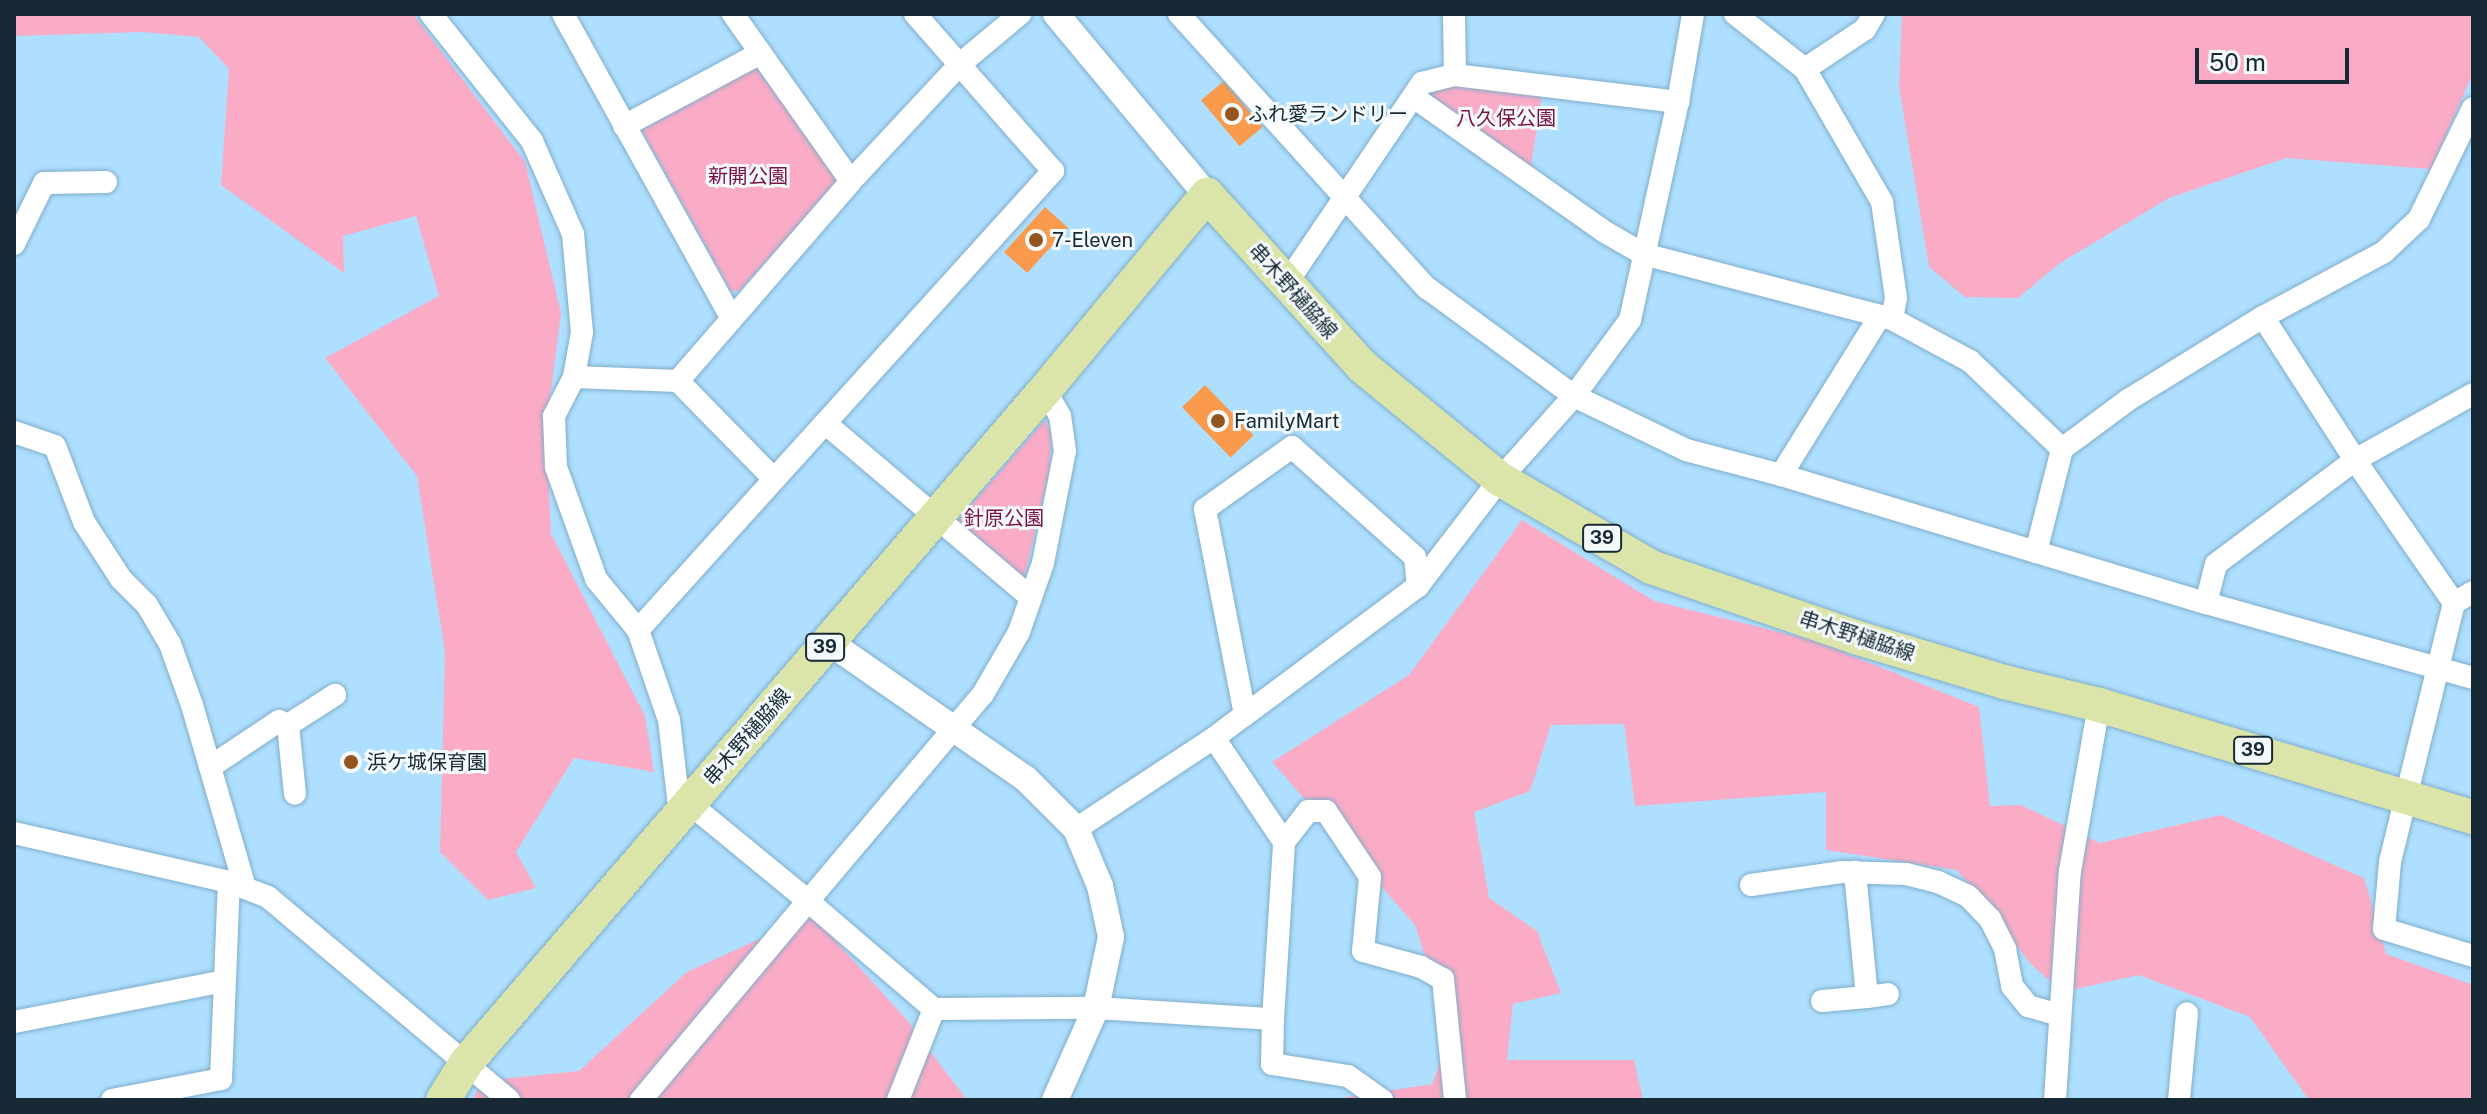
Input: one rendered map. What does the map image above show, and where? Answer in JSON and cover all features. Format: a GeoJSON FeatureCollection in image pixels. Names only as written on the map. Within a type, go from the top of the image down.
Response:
{"type":"FeatureCollection","features":[{"type":"Feature","properties":{"kind":"main road","name":"串木野樋脇線"},"geometry":{"type":"LineString","coordinates":[[443,1100],[466,1063],[937,517],[1207,195],[1363,367],[1500,479],[1651,567],[1855,637],[2004,682],[2099,705],[2473,817]]}},
{"type":"Feature","properties":{"kind":"street"},"geometry":{"type":"LineString","coordinates":[[431,14],[532,141],[573,234],[582,332],[574,377],[554,416],[556,467],[596,579],[638,630],[669,720],[685,809],[808,901],[934,1009],[1096,1008],[1273,1019]]}},
{"type":"Feature","properties":{"kind":"street"},"geometry":{"type":"LineString","coordinates":[[563,14],[731,317]]}},
{"type":"Feature","properties":{"kind":"street"},"geometry":{"type":"LineString","coordinates":[[733,14],[851,181]]}},
{"type":"Feature","properties":{"kind":"street"},"geometry":{"type":"LineString","coordinates":[[638,630],[1053,171],[915,14]]}},
{"type":"Feature","properties":{"kind":"street"},"geometry":{"type":"LineString","coordinates":[[678,381],[851,181],[959,65],[1020,14]]}},
{"type":"Feature","properties":{"kind":"street"},"geometry":{"type":"LineString","coordinates":[[1056,14],[1207,195]]}},
{"type":"Feature","properties":{"kind":"street"},"geometry":{"type":"LineString","coordinates":[[1179,14],[1427,288],[1574,396],[1686,450],[1781,475],[2206,603],[2473,678]]}},
{"type":"Feature","properties":{"kind":"street"},"geometry":{"type":"LineString","coordinates":[[1454,14],[1455,75]]}},
{"type":"Feature","properties":{"kind":"street"},"geometry":{"type":"LineString","coordinates":[[1076,829],[1214,738],[1418,586],[1500,479],[1574,396],[1630,320],[1678,102],[1693,14]]}},
{"type":"Feature","properties":{"kind":"street"},"geometry":{"type":"LineString","coordinates":[[1735,14],[1805,69],[1882,202],[1896,298],[1886,318],[1781,475]]}},
{"type":"Feature","properties":{"kind":"street"},"geometry":{"type":"LineString","coordinates":[[1805,69],[1865,29],[1874,14]]}},
{"type":"Feature","properties":{"kind":"street"},"geometry":{"type":"LineString","coordinates":[[624,126],[761,53]]}},
{"type":"Feature","properties":{"kind":"street"},"geometry":{"type":"LineString","coordinates":[[1286,284],[1415,98],[1422,83],[1455,75],[1678,102]]}},
{"type":"Feature","properties":{"kind":"street"},"geometry":{"type":"LineString","coordinates":[[1415,98],[1605,232],[1643,254],[1886,318],[1970,361],[2062,449]]}},
{"type":"Feature","properties":{"kind":"street"},"geometry":{"type":"LineString","coordinates":[[2036,552],[2062,449],[2128,400],[2263,317],[2384,252],[2419,219],[2473,108]]}},
{"type":"Feature","properties":{"kind":"street"},"geometry":{"type":"LineString","coordinates":[[14,244],[44,183],[106,182]]}},
{"type":"Feature","properties":{"kind":"street"},"geometry":{"type":"LineString","coordinates":[[2263,317],[2355,460],[2464,597],[2436,668],[2390,862],[2384,929],[2473,956]]}},
{"type":"Feature","properties":{"kind":"street"},"geometry":{"type":"LineString","coordinates":[[574,377],[678,381],[774,479]]}},
{"type":"Feature","properties":{"kind":"street"},"geometry":{"type":"LineString","coordinates":[[641,1100],[955,727],[999,668],[1031,598],[1043,563],[1065,451],[1060,416],[1045,390]]}},
{"type":"Feature","properties":{"kind":"street"},"geometry":{"type":"LineString","coordinates":[[2206,603],[2216,564],[2355,460],[2473,394]]}},
{"type":"Feature","properties":{"kind":"street"},"geometry":{"type":"LineString","coordinates":[[825,423],[1031,598]]}},
{"type":"Feature","properties":{"kind":"street"},"geometry":{"type":"LineString","coordinates":[[14,432],[55,446],[84,522],[121,579],[147,605],[170,644],[210,767],[237,884],[224,981],[221,1079],[112,1100]]}},
{"type":"Feature","properties":{"kind":"street"},"geometry":{"type":"LineString","coordinates":[[1245,715],[1205,509],[1292,447],[1415,557],[1418,586]]}},
{"type":"Feature","properties":{"kind":"street"},"geometry":{"type":"LineString","coordinates":[[829,642],[1025,778],[1076,829],[1100,886],[1111,937],[1096,1008],[1055,1100]]}},
{"type":"Feature","properties":{"kind":"street"},"geometry":{"type":"LineString","coordinates":[[288,725],[335,695]]}},
{"type":"Feature","properties":{"kind":"street"},"geometry":{"type":"LineString","coordinates":[[2055,1100],[2070,871],[2099,705]]}},
{"type":"Feature","properties":{"kind":"street"},"geometry":{"type":"LineString","coordinates":[[210,767],[279,721],[288,725]]}},
{"type":"Feature","properties":{"kind":"street"},"geometry":{"type":"LineString","coordinates":[[288,725],[295,794]]}},
{"type":"Feature","properties":{"kind":"street"},"geometry":{"type":"LineString","coordinates":[[1214,738],[1284,842]]}},
{"type":"Feature","properties":{"kind":"street"},"geometry":{"type":"LineString","coordinates":[[1382,1100],[1348,1076],[1272,1064],[1284,842],[1308,811],[1326,811],[1370,877],[1363,951],[1421,967],[1443,979],[1455,1100]]}},
{"type":"Feature","properties":{"kind":"street"},"geometry":{"type":"LineString","coordinates":[[14,833],[237,884],[268,897],[509,1100]]}},
{"type":"Feature","properties":{"kind":"street"},"geometry":{"type":"LineString","coordinates":[[1751,885],[1855,872],[1906,874],[1938,882],[1968,896],[1990,919],[2005,949],[2012,986],[2028,1006],[2060,1015]]}},
{"type":"Feature","properties":{"kind":"street"},"geometry":{"type":"LineString","coordinates":[[1822,1001],[1878,996],[1855,872]]}},
{"type":"Feature","properties":{"kind":"street"},"geometry":{"type":"LineString","coordinates":[[14,1022],[224,981]]}},
{"type":"Feature","properties":{"kind":"street"},"geometry":{"type":"LineString","coordinates":[[898,1100],[934,1009]]}},
{"type":"Feature","properties":{"kind":"street"},"geometry":{"type":"LineString","coordinates":[[2179,1100],[2187,1013]]}},
{"type":"Feature","properties":{"kind":"green space"},"geometry":{"type":"Polygon","coordinates":[[[14,14],[413,14],[525,162],[561,313],[546,429],[551,534],[645,716],[654,772],[574,758],[516,852],[536,888],[488,900],[440,852],[445,653],[417,476],[325,358],[439,296],[416,216],[343,236],[344,273],[221,185],[229,69],[199,37],[143,32],[14,36],[14,14]]]}},
{"type":"Feature","properties":{"kind":"green space"},"geometry":{"type":"Polygon","coordinates":[[[1902,14],[2473,14],[2473,73],[2431,169],[2286,158],[2169,198],[2060,263],[2018,298],[1965,297],[1929,267],[1899,87],[1902,14]]]}},
{"type":"Feature","properties":{"kind":"green space","name":"新開公園"},"geometry":{"type":"Polygon","coordinates":[[[755,66],[836,176],[835,185],[739,291],[731,291],[641,129],[755,66]]]}},
{"type":"Feature","properties":{"kind":"green space","name":"八久保公園"},"geometry":{"type":"Polygon","coordinates":[[[1491,83],[1542,95],[1531,166],[1522,167],[1428,101],[1435,88],[1491,83]]]}},
{"type":"Feature","properties":{"kind":"green space","name":"針原公園"},"geometry":{"type":"Polygon","coordinates":[[[1045,420],[1051,433],[1050,468],[1024,579],[958,520],[1045,420]]]}},
{"type":"Feature","properties":{"kind":"green space"},"geometry":{"type":"Polygon","coordinates":[[[1522,520],[1654,601],[1815,641],[1979,707],[1990,806],[2021,805],[2100,843],[2221,815],[2364,878],[2386,954],[2473,985],[2473,1100],[2309,1100],[2250,1017],[2139,975],[2062,992],[2031,964],[1957,870],[1826,850],[1826,792],[1635,806],[1624,724],[1551,725],[1530,791],[1474,812],[1489,898],[1537,931],[1561,993],[1513,1004],[1507,1060],[1634,1060],[1643,1100],[1329,1100],[1432,1084],[1450,1035],[1415,925],[1272,762],[1409,675],[1522,520]]]}},
{"type":"Feature","properties":{"kind":"green space"},"geometry":{"type":"Polygon","coordinates":[[[812,915],[906,1019],[967,1100],[472,1100],[482,1081],[579,1071],[687,972],[812,915]]]}},
{"type":"Feature","properties":{"kind":"building","name":"ふれ愛ランドリー"},"geometry":{"type":"Polygon","coordinates":[[[1224,81],[1263,127],[1240,146],[1201,100],[1224,81]]]}},
{"type":"Feature","properties":{"kind":"building","name":"7-Eleven"},"geometry":{"type":"Polygon","coordinates":[[[1045,207],[1068,228],[1027,273],[1004,252],[1045,207]]]}},
{"type":"Feature","properties":{"kind":"building","name":"FamilyMart"},"geometry":{"type":"Polygon","coordinates":[[[1205,385],[1254,435],[1231,458],[1182,407],[1205,385]]]}},
{"type":"Feature","properties":{"kind":"place","name":"ふれ愛ランドリー"},"geometry":{"type":"Point","coordinates":[1232,114]}},
{"type":"Feature","properties":{"kind":"place","name":"7-Eleven"},"geometry":{"type":"Point","coordinates":[1036,240]}},
{"type":"Feature","properties":{"kind":"place","name":"FamilyMart"},"geometry":{"type":"Point","coordinates":[1218,421]}},
{"type":"Feature","properties":{"kind":"place","name":"浜ケ城保育園"},"geometry":{"type":"Point","coordinates":[351,762]}}]}
